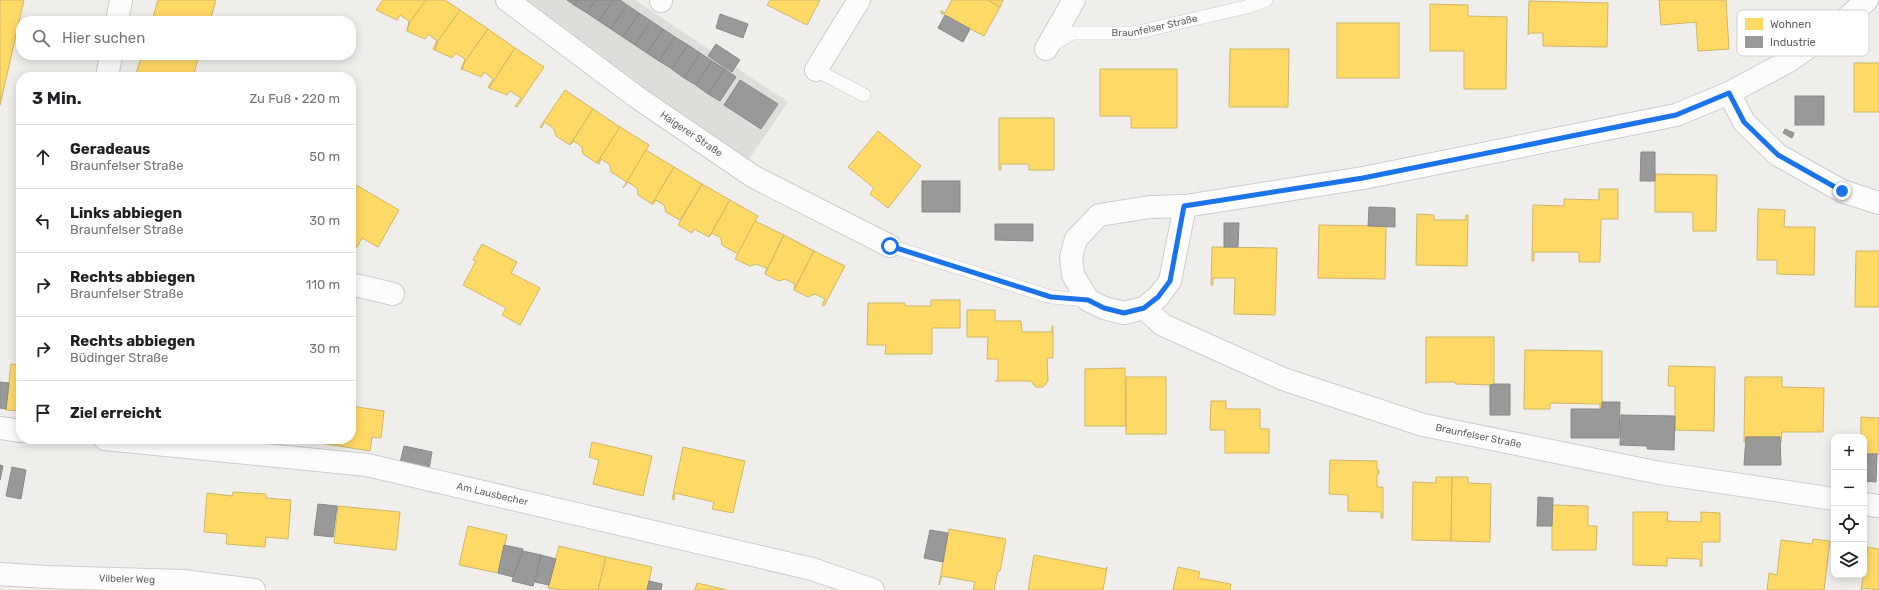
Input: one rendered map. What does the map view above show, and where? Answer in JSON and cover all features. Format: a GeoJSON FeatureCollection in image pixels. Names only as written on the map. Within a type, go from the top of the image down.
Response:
{"type":"FeatureCollection","features":[{"type":"Feature","properties":{"kind":"street"},"geometry":{"type":"LineString","coordinates":[[118,16],[121,0]]}},
{"type":"Feature","properties":{"kind":"street","name":"Haigerer Straße"},"geometry":{"type":"LineString","coordinates":[[507,0],[638,98],[754,177],[890,246]]}},
{"type":"Feature","properties":{"kind":"street"},"geometry":{"type":"LineString","coordinates":[[816,70],[859,0]]}},
{"type":"Feature","properties":{"kind":"street"},"geometry":{"type":"LineString","coordinates":[[1046,49],[1074,0]]}},
{"type":"Feature","properties":{"kind":"street"},"geometry":{"type":"LineString","coordinates":[[1856,10],[1867,0]]}},
{"type":"Feature","properties":{"kind":"street"},"geometry":{"type":"LineString","coordinates":[[1184,206],[1170,281],[1158,297],[1144,308],[1124,313],[1104,308],[1088,300],[1073,276],[1071,256],[1076,239],[1099,215],[1150,207],[1184,206],[1363,178],[1669,117],[1729,93],[1796,56]]}},
{"type":"Feature","properties":{"kind":"street"},"geometry":{"type":"LineString","coordinates":[[108,72],[110,60]]}},
{"type":"Feature","properties":{"kind":"street"},"geometry":{"type":"LineString","coordinates":[[1729,93],[1744,122],[1778,155],[1842,191],[1879,203]]}},
{"type":"Feature","properties":{"kind":"street"},"geometry":{"type":"LineString","coordinates":[[356,285],[393,294]]}},
{"type":"Feature","properties":{"kind":"street","name":"Braunfelser Straße"},"geometry":{"type":"LineString","coordinates":[[1144,308],[1163,325],[1283,379],[1423,425],[1660,473],[1831,499]]}},
{"type":"Feature","properties":{"kind":"street"},"geometry":{"type":"LineString","coordinates":[[0,428],[16,430]]}},
{"type":"Feature","properties":{"kind":"street","name":"Am Lausbecher"},"geometry":{"type":"LineString","coordinates":[[155,444],[367,465],[812,569],[872,590]]}},
{"type":"Feature","properties":{"kind":"street"},"geometry":{"type":"LineString","coordinates":[[1867,504],[1879,506]]}},
{"type":"Feature","properties":{"kind":"street","name":"Vilbeler Weg"},"geometry":{"type":"LineString","coordinates":[[0,574],[47,577],[183,581],[254,590]]}},
{"type":"Feature","properties":{"kind":"lane","name":"Braunfelser Straße"},"geometry":{"type":"LineString","coordinates":[[1046,49],[1072,33],[1134,33],[1246,7],[1266,0]]}},
{"type":"Feature","properties":{"kind":"lane"},"geometry":{"type":"LineString","coordinates":[[816,70],[864,95]]}},
{"type":"Feature","properties":{"kind":"lane"},"geometry":{"type":"LineString","coordinates":[[890,246],[1051,297],[1088,300]]}},
{"type":"Feature","properties":{"kind":"shaded area"},"geometry":{"type":"Polygon","coordinates":[[[511,0],[635,0],[788,102],[747,162],[511,0]]]}},
{"type":"Feature","properties":{"kind":"building: Wohnen"},"geometry":{"type":"Polygon","coordinates":[[[0,0],[24,0],[20,16],[16,16],[16,35],[0,105],[0,0]]]}},
{"type":"Feature","properties":{"kind":"building: Wohnen"},"geometry":{"type":"Polygon","coordinates":[[[158,0],[216,0],[211,16],[153,16],[158,0]]]}},
{"type":"Feature","properties":{"kind":"building: Wohnen"},"geometry":{"type":"Polygon","coordinates":[[[383,0],[426,0],[410,22],[407,31],[409,21],[400,15],[397,20],[376,10],[383,0]]]}},
{"type":"Feature","properties":{"kind":"building: Wohnen"},"geometry":{"type":"Polygon","coordinates":[[[426,0],[445,0],[460,10],[438,41],[435,50],[433,49],[437,41],[428,34],[425,39],[407,31],[410,22],[426,0]]]}},
{"type":"Feature","properties":{"kind":"building: Wohnen"},"geometry":{"type":"Polygon","coordinates":[[[770,0],[820,0],[807,25],[767,5],[770,0]]]}},
{"type":"Feature","properties":{"kind":"building: Wohnen"},"geometry":{"type":"Polygon","coordinates":[[[952,0],[988,0],[1000,7],[984,36],[941,13],[941,11],[945,13],[952,0]]]}},
{"type":"Feature","properties":{"kind":"building: Wohnen"},"geometry":{"type":"Polygon","coordinates":[[[988,0],[1003,0],[1000,7],[988,0]]]}},
{"type":"Feature","properties":{"kind":"building: Wohnen"},"geometry":{"type":"Polygon","coordinates":[[[1659,0],[1726,0],[1729,49],[1698,51],[1696,22],[1661,25],[1659,0]]]}},
{"type":"Feature","properties":{"kind":"building: Wohnen"},"geometry":{"type":"Polygon","coordinates":[[[1529,1],[1608,3],[1607,47],[1543,46],[1543,33],[1530,33],[1528,35],[1529,1]]]}},
{"type":"Feature","properties":{"kind":"building: Wohnen"},"geometry":{"type":"Polygon","coordinates":[[[1430,4],[1468,5],[1468,16],[1507,17],[1506,89],[1464,89],[1464,51],[1430,51],[1430,4]]]}},
{"type":"Feature","properties":{"kind":"building: Wohnen"},"geometry":{"type":"Polygon","coordinates":[[[460,10],[488,29],[466,60],[462,69],[465,59],[456,53],[452,58],[435,50],[438,41],[460,10]]]}},
{"type":"Feature","properties":{"kind":"building: Wohnen"},"geometry":{"type":"Polygon","coordinates":[[[1337,23],[1399,23],[1399,78],[1337,78],[1337,23]]]}},
{"type":"Feature","properties":{"kind":"building: Wohnen"},"geometry":{"type":"Polygon","coordinates":[[[488,29],[515,48],[489,88],[488,87],[493,79],[484,72],[481,77],[462,69],[466,60],[488,29]]]}},
{"type":"Feature","properties":{"kind":"building: Wohnen"},"geometry":{"type":"Polygon","coordinates":[[[515,48],[544,67],[517,107],[515,106],[521,98],[510,91],[507,95],[489,88],[515,48]]]}},
{"type":"Feature","properties":{"kind":"building: Wohnen"},"geometry":{"type":"Polygon","coordinates":[[[1230,49],[1289,49],[1288,107],[1229,107],[1230,49]]]}},
{"type":"Feature","properties":{"kind":"building: Wohnen"},"geometry":{"type":"Polygon","coordinates":[[[140,60],[198,60],[194,72],[137,72],[140,60]]]}},
{"type":"Feature","properties":{"kind":"building: Wohnen"},"geometry":{"type":"Polygon","coordinates":[[[1854,63],[1879,63],[1879,112],[1854,112],[1854,63]]]}},
{"type":"Feature","properties":{"kind":"building: Wohnen"},"geometry":{"type":"Polygon","coordinates":[[[1100,69],[1177,69],[1177,128],[1131,128],[1131,116],[1100,116],[1100,69]]]}},
{"type":"Feature","properties":{"kind":"building: Wohnen"},"geometry":{"type":"Polygon","coordinates":[[[565,90],[593,109],[570,145],[556,136],[554,129],[545,122],[541,128],[540,127],[565,90]]]}},
{"type":"Feature","properties":{"kind":"building: Wohnen"},"geometry":{"type":"Polygon","coordinates":[[[593,109],[620,127],[597,163],[583,154],[582,147],[574,141],[570,145],[593,109]]]}},
{"type":"Feature","properties":{"kind":"building: Wohnen"},"geometry":{"type":"Polygon","coordinates":[[[999,118],[1054,118],[1054,170],[1029,170],[1029,164],[1001,164],[1001,170],[999,170],[999,118]]]}},
{"type":"Feature","properties":{"kind":"building: Wohnen"},"geometry":{"type":"Polygon","coordinates":[[[620,127],[649,145],[627,182],[611,172],[610,165],[601,159],[599,164],[597,163],[620,127]]]}},
{"type":"Feature","properties":{"kind":"building: Wohnen"},"geometry":{"type":"Polygon","coordinates":[[[878,131],[921,166],[888,208],[870,194],[874,188],[848,167],[878,131]]]}},
{"type":"Feature","properties":{"kind":"building: Wohnen"},"geometry":{"type":"Polygon","coordinates":[[[646,150],[674,167],[652,204],[638,195],[637,188],[628,182],[623,188],[646,150]]]}},
{"type":"Feature","properties":{"kind":"building: Wohnen"},"geometry":{"type":"Polygon","coordinates":[[[674,167],[702,184],[680,220],[666,212],[664,205],[656,200],[652,204],[674,167]]]}},
{"type":"Feature","properties":{"kind":"building: Wohnen"},"geometry":{"type":"Polygon","coordinates":[[[1655,174],[1717,175],[1716,231],[1693,231],[1693,212],[1655,212],[1655,174]]]}},
{"type":"Feature","properties":{"kind":"building: Wohnen"},"geometry":{"type":"Polygon","coordinates":[[[702,184],[730,200],[709,237],[694,229],[692,233],[678,225],[702,184]]]}},
{"type":"Feature","properties":{"kind":"building: Wohnen"},"geometry":{"type":"Polygon","coordinates":[[[356,185],[399,210],[378,247],[362,238],[357,247],[356,185]]]}},
{"type":"Feature","properties":{"kind":"building: Wohnen"},"geometry":{"type":"Polygon","coordinates":[[[1599,189],[1618,189],[1618,219],[1601,219],[1600,262],[1579,262],[1579,252],[1534,252],[1534,261],[1532,261],[1533,205],[1564,206],[1564,199],[1599,200],[1599,189]]]}},
{"type":"Feature","properties":{"kind":"building: Wohnen"},"geometry":{"type":"Polygon","coordinates":[[[730,200],[758,216],[738,254],[722,245],[721,238],[712,233],[709,237],[730,200]]]}},
{"type":"Feature","properties":{"kind":"building: Wohnen"},"geometry":{"type":"Polygon","coordinates":[[[1758,209],[1785,210],[1784,227],[1815,227],[1814,275],[1777,274],[1777,260],[1757,260],[1758,209]]]}},
{"type":"Feature","properties":{"kind":"building: Wohnen"},"geometry":{"type":"Polygon","coordinates":[[[1417,214],[1434,215],[1434,220],[1466,220],[1466,215],[1468,215],[1467,266],[1416,265],[1417,214]]]}},
{"type":"Feature","properties":{"kind":"building: Wohnen"},"geometry":{"type":"Polygon","coordinates":[[[755,221],[784,235],[765,274],[767,268],[756,264],[750,266],[735,259],[755,221]]]}},
{"type":"Feature","properties":{"kind":"building: Wohnen"},"geometry":{"type":"Polygon","coordinates":[[[1319,225],[1386,226],[1385,279],[1318,278],[1319,225]]]}},
{"type":"Feature","properties":{"kind":"building: Wohnen"},"geometry":{"type":"Polygon","coordinates":[[[784,235],[814,251],[794,290],[795,284],[785,279],[779,281],[765,274],[784,235]]]}},
{"type":"Feature","properties":{"kind":"building: Wohnen"},"geometry":{"type":"Polygon","coordinates":[[[482,244],[517,262],[511,273],[540,288],[520,325],[502,315],[506,308],[463,285],[476,261],[473,260],[482,244]]]}},
{"type":"Feature","properties":{"kind":"building: Wohnen"},"geometry":{"type":"Polygon","coordinates":[[[1212,247],[1277,248],[1275,315],[1234,314],[1235,278],[1213,278],[1213,285],[1211,285],[1212,247]]]}},
{"type":"Feature","properties":{"kind":"building: Wohnen"},"geometry":{"type":"Polygon","coordinates":[[[814,251],[845,266],[824,306],[822,305],[825,299],[815,294],[808,297],[794,290],[814,251]]]}},
{"type":"Feature","properties":{"kind":"building: Wohnen"},"geometry":{"type":"Polygon","coordinates":[[[1856,251],[1879,251],[1879,307],[1855,307],[1856,251]]]}},
{"type":"Feature","properties":{"kind":"building: Wohnen"},"geometry":{"type":"Polygon","coordinates":[[[931,300],[960,300],[960,328],[932,328],[932,354],[885,354],[886,345],[867,345],[868,303],[905,303],[905,306],[931,306],[931,300]]]}},
{"type":"Feature","properties":{"kind":"building: Wohnen"},"geometry":{"type":"Polygon","coordinates":[[[967,310],[995,310],[995,321],[1021,321],[1022,332],[1052,332],[1053,326],[1053,358],[1047,358],[1048,381],[1043,387],[1036,387],[1031,381],[995,381],[998,380],[998,359],[987,359],[988,337],[967,337],[967,310]]]}},
{"type":"Feature","properties":{"kind":"building: Wohnen"},"geometry":{"type":"Polygon","coordinates":[[[1426,337],[1494,337],[1494,385],[1456,384],[1455,382],[1427,382],[1426,384],[1426,337]]]}},
{"type":"Feature","properties":{"kind":"building: Wohnen"},"geometry":{"type":"Polygon","coordinates":[[[1525,350],[1602,351],[1602,409],[1600,409],[1600,404],[1550,403],[1550,409],[1524,409],[1525,350]]]}},
{"type":"Feature","properties":{"kind":"building: Wohnen"},"geometry":{"type":"Polygon","coordinates":[[[11,364],[16,364],[16,411],[6,410],[11,364]]]}},
{"type":"Feature","properties":{"kind":"building: Wohnen"},"geometry":{"type":"Polygon","coordinates":[[[1669,366],[1715,367],[1714,431],[1675,430],[1675,386],[1668,386],[1669,366]]]}},
{"type":"Feature","properties":{"kind":"building: Wohnen"},"geometry":{"type":"Polygon","coordinates":[[[1125,368],[1126,426],[1085,426],[1085,369],[1125,368]]]}},
{"type":"Feature","properties":{"kind":"building: Wohnen"},"geometry":{"type":"Polygon","coordinates":[[[1126,377],[1166,377],[1166,434],[1126,434],[1126,377]]]}},
{"type":"Feature","properties":{"kind":"building: Wohnen"},"geometry":{"type":"Polygon","coordinates":[[[1745,377],[1782,377],[1782,387],[1824,388],[1823,432],[1782,432],[1781,443],[1780,437],[1746,437],[1744,442],[1745,377]]]}},
{"type":"Feature","properties":{"kind":"building: Wohnen"},"geometry":{"type":"Polygon","coordinates":[[[1211,401],[1226,401],[1226,409],[1260,409],[1260,429],[1269,429],[1269,453],[1225,453],[1225,430],[1210,430],[1211,401]]]}},
{"type":"Feature","properties":{"kind":"building: Wohnen"},"geometry":{"type":"Polygon","coordinates":[[[356,407],[384,411],[381,438],[372,437],[370,451],[326,444],[356,444],[356,407]]]}},
{"type":"Feature","properties":{"kind":"building: Wohnen"},"geometry":{"type":"Polygon","coordinates":[[[1861,417],[1879,418],[1879,454],[1867,454],[1867,434],[1861,434],[1861,417]]]}},
{"type":"Feature","properties":{"kind":"building: Wohnen"},"geometry":{"type":"Polygon","coordinates":[[[592,442],[652,456],[643,496],[593,484],[599,460],[589,457],[592,442]]]}},
{"type":"Feature","properties":{"kind":"building: Wohnen"},"geometry":{"type":"Polygon","coordinates":[[[683,447],[745,461],[733,513],[712,509],[714,502],[675,493],[674,500],[672,499],[683,447]]]}},
{"type":"Feature","properties":{"kind":"building: Wohnen"},"geometry":{"type":"Polygon","coordinates":[[[1330,460],[1377,461],[1377,470],[1379,470],[1379,474],[1377,474],[1377,487],[1383,487],[1383,518],[1381,518],[1381,512],[1348,511],[1348,495],[1329,494],[1330,460]]]}},
{"type":"Feature","properties":{"kind":"building: Wohnen"},"geometry":{"type":"Polygon","coordinates":[[[1436,477],[1452,477],[1451,541],[1412,540],[1413,482],[1436,483],[1436,477]]]}},
{"type":"Feature","properties":{"kind":"building: Wohnen"},"geometry":{"type":"Polygon","coordinates":[[[1452,477],[1468,477],[1468,483],[1491,484],[1490,542],[1451,541],[1452,477]]]}},
{"type":"Feature","properties":{"kind":"building: Wohnen"},"geometry":{"type":"Polygon","coordinates":[[[233,492],[266,494],[266,498],[291,500],[288,539],[266,537],[265,547],[226,544],[227,534],[204,532],[207,493],[232,496],[233,492]]]}},
{"type":"Feature","properties":{"kind":"building: Wohnen"},"geometry":{"type":"Polygon","coordinates":[[[1552,505],[1588,506],[1588,526],[1597,526],[1596,550],[1552,550],[1552,505]]]}},
{"type":"Feature","properties":{"kind":"building: Wohnen"},"geometry":{"type":"Polygon","coordinates":[[[338,506],[400,512],[396,550],[334,543],[338,506]]]}},
{"type":"Feature","properties":{"kind":"building: Wohnen"},"geometry":{"type":"Polygon","coordinates":[[[1633,512],[1668,512],[1667,521],[1701,522],[1701,512],[1720,513],[1720,542],[1702,542],[1702,566],[1700,566],[1700,559],[1667,558],[1667,566],[1633,565],[1633,512]]]}},
{"type":"Feature","properties":{"kind":"building: Wohnen"},"geometry":{"type":"Polygon","coordinates":[[[468,526],[507,535],[498,573],[459,565],[468,526]]]}},
{"type":"Feature","properties":{"kind":"building: Wohnen"},"geometry":{"type":"Polygon","coordinates":[[[949,529],[1006,539],[1000,571],[998,571],[994,590],[973,590],[975,582],[942,576],[939,585],[949,529]]]}},
{"type":"Feature","properties":{"kind":"building: Wohnen"},"geometry":{"type":"Polygon","coordinates":[[[1813,539],[1830,541],[1824,590],[1767,590],[1769,573],[1777,575],[1781,540],[1812,544],[1813,539]]]}},
{"type":"Feature","properties":{"kind":"building: Wohnen"},"geometry":{"type":"Polygon","coordinates":[[[559,546],[606,557],[598,590],[563,590],[548,588],[559,546]]]}},
{"type":"Feature","properties":{"kind":"building: Wohnen"},"geometry":{"type":"Polygon","coordinates":[[[1868,547],[1879,549],[1879,590],[1863,588],[1861,590],[1863,578],[1867,578],[1868,547]]]}},
{"type":"Feature","properties":{"kind":"building: Wohnen"},"geometry":{"type":"Polygon","coordinates":[[[1034,555],[1106,569],[1107,567],[1103,590],[1028,590],[1034,555]]]}},
{"type":"Feature","properties":{"kind":"building: Wohnen"},"geometry":{"type":"Polygon","coordinates":[[[606,557],[652,567],[647,590],[598,590],[606,557]]]}},
{"type":"Feature","properties":{"kind":"building: Wohnen"},"geometry":{"type":"Polygon","coordinates":[[[1178,567],[1200,572],[1198,578],[1231,584],[1230,590],[1173,590],[1178,567]]]}},
{"type":"Feature","properties":{"kind":"building: Wohnen"},"geometry":{"type":"Polygon","coordinates":[[[697,583],[727,590],[695,590],[697,583]]]}},
{"type":"Feature","properties":{"kind":"building: Industrie"},"geometry":{"type":"Polygon","coordinates":[[[567,0],[578,0],[574,5],[567,0]]]}},
{"type":"Feature","properties":{"kind":"building: Industrie"},"geometry":{"type":"Polygon","coordinates":[[[578,0],[596,0],[587,13],[574,5],[578,0]]]}},
{"type":"Feature","properties":{"kind":"building: Industrie"},"geometry":{"type":"Polygon","coordinates":[[[596,0],[613,0],[599,21],[587,13],[596,0]]]}},
{"type":"Feature","properties":{"kind":"building: Industrie"},"geometry":{"type":"Polygon","coordinates":[[[613,0],[620,0],[627,5],[611,29],[599,21],[613,0]]]}},
{"type":"Feature","properties":{"kind":"building: Industrie"},"geometry":{"type":"Polygon","coordinates":[[[627,5],[639,13],[623,37],[611,29],[627,5]]]}},
{"type":"Feature","properties":{"kind":"building: Industrie"},"geometry":{"type":"Polygon","coordinates":[[[639,13],[651,21],[635,45],[623,37],[639,13]]]}},
{"type":"Feature","properties":{"kind":"building: Industrie"},"geometry":{"type":"Polygon","coordinates":[[[720,14],[748,24],[743,38],[716,28],[720,14]]]}},
{"type":"Feature","properties":{"kind":"building: Industrie"},"geometry":{"type":"Polygon","coordinates":[[[945,15],[970,29],[963,42],[938,28],[945,15]]]}},
{"type":"Feature","properties":{"kind":"building: Industrie"},"geometry":{"type":"Polygon","coordinates":[[[651,21],[663,29],[647,53],[635,45],[651,21]]]}},
{"type":"Feature","properties":{"kind":"building: Industrie"},"geometry":{"type":"Polygon","coordinates":[[[663,29],[675,37],[659,61],[647,53],[663,29]]]}},
{"type":"Feature","properties":{"kind":"building: Industrie"},"geometry":{"type":"Polygon","coordinates":[[[675,37],[688,45],[672,69],[659,61],[675,37]]]}},
{"type":"Feature","properties":{"kind":"building: Industrie"},"geometry":{"type":"Polygon","coordinates":[[[716,44],[740,60],[732,72],[708,56],[716,44]]]}},
{"type":"Feature","properties":{"kind":"building: Industrie"},"geometry":{"type":"Polygon","coordinates":[[[688,45],[700,53],[684,78],[672,69],[688,45]]]}},
{"type":"Feature","properties":{"kind":"building: Industrie"},"geometry":{"type":"Polygon","coordinates":[[[700,53],[712,61],[696,85],[684,78],[700,53]]]}},
{"type":"Feature","properties":{"kind":"building: Industrie"},"geometry":{"type":"Polygon","coordinates":[[[712,61],[725,69],[708,94],[696,85],[712,61]]]}},
{"type":"Feature","properties":{"kind":"building: Industrie"},"geometry":{"type":"Polygon","coordinates":[[[725,69],[736,77],[720,101],[708,94],[725,69]]]}},
{"type":"Feature","properties":{"kind":"building: Industrie"},"geometry":{"type":"Polygon","coordinates":[[[740,80],[778,104],[761,129],[724,105],[740,80]]]}},
{"type":"Feature","properties":{"kind":"building: Industrie"},"geometry":{"type":"Polygon","coordinates":[[[1795,96],[1824,96],[1824,125],[1795,125],[1795,96]]]}},
{"type":"Feature","properties":{"kind":"building: Industrie"},"geometry":{"type":"Polygon","coordinates":[[[1785,129],[1794,133],[1792,138],[1783,133],[1785,129]]]}},
{"type":"Feature","properties":{"kind":"building: Industrie"},"geometry":{"type":"Polygon","coordinates":[[[1641,152],[1655,152],[1655,181],[1640,181],[1641,152]]]}},
{"type":"Feature","properties":{"kind":"building: Industrie"},"geometry":{"type":"Polygon","coordinates":[[[922,181],[960,181],[960,212],[922,212],[922,181]]]}},
{"type":"Feature","properties":{"kind":"building: Industrie"},"geometry":{"type":"Polygon","coordinates":[[[1369,207],[1395,208],[1395,227],[1368,226],[1369,207]]]}},
{"type":"Feature","properties":{"kind":"building: Industrie"},"geometry":{"type":"Polygon","coordinates":[[[1224,223],[1239,223],[1238,247],[1224,247],[1224,223]]]}},
{"type":"Feature","properties":{"kind":"building: Industrie"},"geometry":{"type":"Polygon","coordinates":[[[995,224],[1033,224],[1033,241],[995,240],[995,224]]]}},
{"type":"Feature","properties":{"kind":"building: Industrie"},"geometry":{"type":"Polygon","coordinates":[[[0,382],[9,383],[6,409],[0,408],[0,382]]]}},
{"type":"Feature","properties":{"kind":"building: Industrie"},"geometry":{"type":"Polygon","coordinates":[[[1510,384],[1510,415],[1490,415],[1490,385],[1510,384]]]}},
{"type":"Feature","properties":{"kind":"building: Industrie"},"geometry":{"type":"Polygon","coordinates":[[[1602,402],[1620,402],[1619,438],[1571,438],[1571,409],[1602,409],[1602,402]]]}},
{"type":"Feature","properties":{"kind":"building: Industrie"},"geometry":{"type":"Polygon","coordinates":[[[1621,415],[1675,416],[1674,450],[1647,449],[1647,446],[1620,445],[1621,415]]]}},
{"type":"Feature","properties":{"kind":"building: Industrie"},"geometry":{"type":"Polygon","coordinates":[[[1746,437],[1780,437],[1781,465],[1744,465],[1746,437]]]}},
{"type":"Feature","properties":{"kind":"building: Industrie"},"geometry":{"type":"Polygon","coordinates":[[[404,446],[432,452],[429,469],[400,463],[404,446]]]}},
{"type":"Feature","properties":{"kind":"building: Industrie"},"geometry":{"type":"Polygon","coordinates":[[[1867,454],[1877,454],[1876,482],[1867,481],[1867,454]]]}},
{"type":"Feature","properties":{"kind":"building: Industrie"},"geometry":{"type":"Polygon","coordinates":[[[0,465],[3,466],[0,480],[0,465]]]}},
{"type":"Feature","properties":{"kind":"building: Industrie"},"geometry":{"type":"Polygon","coordinates":[[[12,467],[26,470],[21,499],[6,496],[12,467]]]}},
{"type":"Feature","properties":{"kind":"building: Industrie"},"geometry":{"type":"Polygon","coordinates":[[[1538,497],[1553,498],[1552,526],[1537,526],[1538,497]]]}},
{"type":"Feature","properties":{"kind":"building: Industrie"},"geometry":{"type":"Polygon","coordinates":[[[318,504],[337,506],[333,537],[314,535],[318,504]]]}},
{"type":"Feature","properties":{"kind":"building: Industrie"},"geometry":{"type":"Polygon","coordinates":[[[930,530],[948,533],[943,562],[924,558],[930,530]]]}},
{"type":"Feature","properties":{"kind":"building: Industrie"},"geometry":{"type":"Polygon","coordinates":[[[504,545],[523,549],[513,577],[498,573],[504,545]]]}},
{"type":"Feature","properties":{"kind":"building: Industrie"},"geometry":{"type":"Polygon","coordinates":[[[523,551],[541,555],[533,586],[512,581],[523,551]]]}},
{"type":"Feature","properties":{"kind":"building: Industrie"},"geometry":{"type":"Polygon","coordinates":[[[541,555],[556,559],[549,585],[535,582],[541,555]]]}},
{"type":"Feature","properties":{"kind":"building: Industrie"},"geometry":{"type":"Polygon","coordinates":[[[649,581],[662,584],[661,590],[647,590],[649,581]]]}},
{"type":"Feature","properties":{"kind":"route"},"geometry":{"type":"LineString","coordinates":[[890,246],[1051,297],[1088,300],[1104,308],[1124,313],[1144,308],[1158,297],[1170,281],[1184,206],[1363,178],[1517,148],[1676,115],[1729,93],[1744,122],[1778,155],[1842,191]]}}]}
